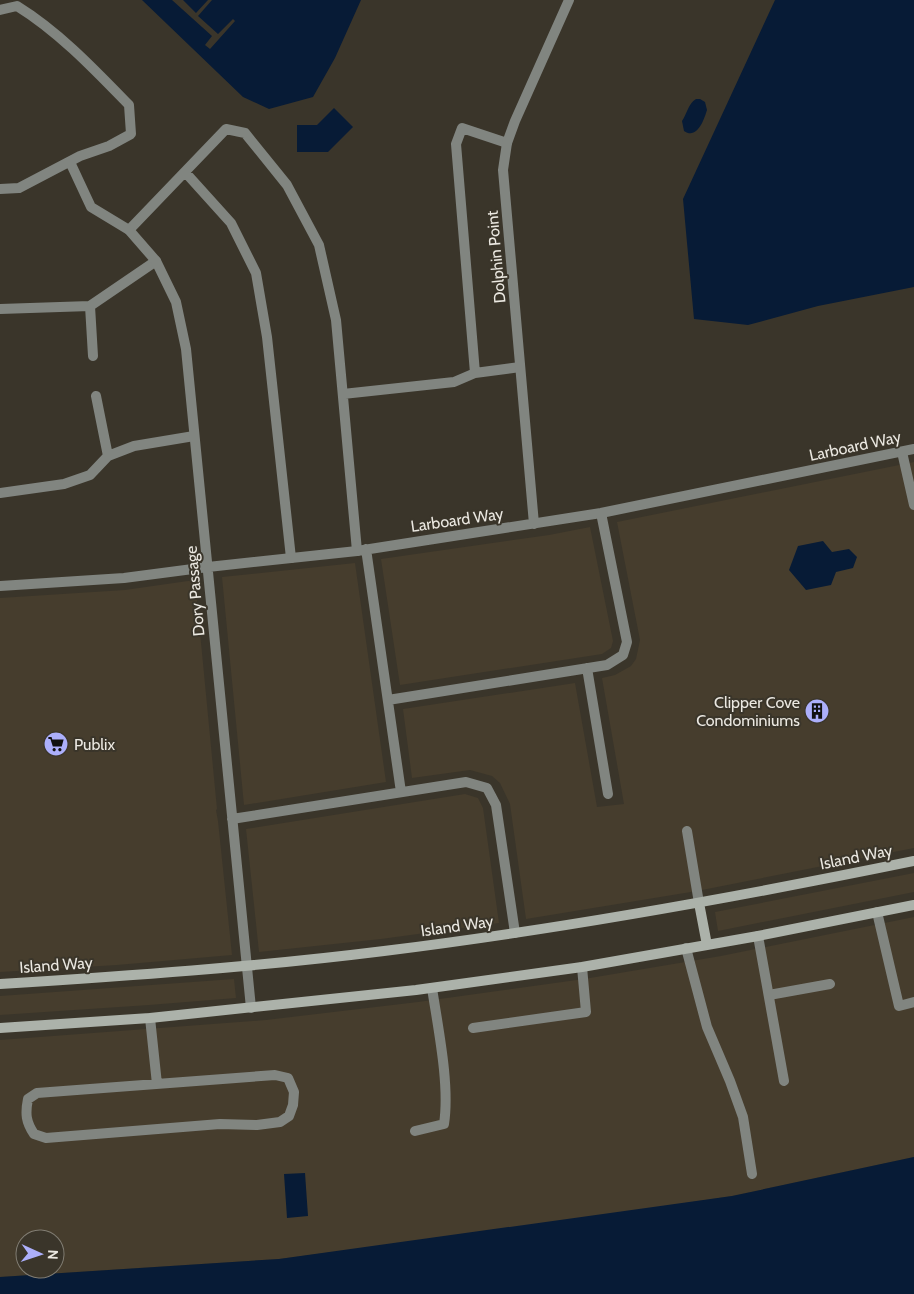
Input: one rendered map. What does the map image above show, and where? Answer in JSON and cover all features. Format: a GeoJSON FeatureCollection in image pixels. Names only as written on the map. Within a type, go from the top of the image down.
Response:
{"type":"FeatureCollection","features":[{"type":"Feature","properties":{"kind":"street","name":"Dolphin Point"},"geometry":{"type":"LineString","coordinates":[[534,524],[503,170],[507,143],[515,121],[569,0]]}},
{"type":"Feature","properties":{"kind":"street"},"geometry":{"type":"LineString","coordinates":[[0,10],[17,6],[37,19],[92,67],[129,105],[131,134],[19,188],[0,188]]}},
{"type":"Feature","properties":{"kind":"street"},"geometry":{"type":"LineString","coordinates":[[475,373],[456,144],[462,128],[507,143]]}},
{"type":"Feature","properties":{"kind":"street"},"geometry":{"type":"LineString","coordinates":[[129,230],[226,129],[245,133],[287,185],[319,245],[336,320],[362,550],[388,700],[401,792]]}},
{"type":"Feature","properties":{"kind":"street","name":"Dory Passage"},"geometry":{"type":"LineString","coordinates":[[70,162],[91,208],[129,230],[156,261],[176,302],[186,350],[251,1008]]}},
{"type":"Feature","properties":{"kind":"street"},"geometry":{"type":"LineString","coordinates":[[185,172],[231,223],[256,273],[267,337],[291,558]]}},
{"type":"Feature","properties":{"kind":"street"},"geometry":{"type":"LineString","coordinates":[[0,309],[90,306],[156,261]]}},
{"type":"Feature","properties":{"kind":"street"},"geometry":{"type":"LineString","coordinates":[[90,306],[93,356]]}},
{"type":"Feature","properties":{"kind":"street"},"geometry":{"type":"LineString","coordinates":[[343,394],[454,382],[475,373],[520,367]]}},
{"type":"Feature","properties":{"kind":"street"},"geometry":{"type":"LineString","coordinates":[[96,396],[108,456]]}},
{"type":"Feature","properties":{"kind":"street"},"geometry":{"type":"LineString","coordinates":[[0,493],[64,484],[90,475],[108,456],[134,446],[194,436]]}},
{"type":"Feature","properties":{"kind":"street","name":"Larboard Way"},"geometry":{"type":"LineString","coordinates":[[0,586],[124,578],[362,550],[601,513],[914,449]]}},
{"type":"Feature","properties":{"kind":"street"},"geometry":{"type":"LineString","coordinates":[[902,452],[914,505]]}},
{"type":"Feature","properties":{"kind":"street"},"geometry":{"type":"LineString","coordinates":[[388,700],[607,665],[623,656],[627,642],[601,513]]}},
{"type":"Feature","properties":{"kind":"street"},"geometry":{"type":"LineString","coordinates":[[586,668],[608,794]]}},
{"type":"Feature","properties":{"kind":"street"},"geometry":{"type":"LineString","coordinates":[[232,819],[466,782],[488,788],[496,805],[514,933]]}},
{"type":"Feature","properties":{"kind":"street"},"geometry":{"type":"LineString","coordinates":[[687,831],[706,945]]}},
{"type":"Feature","properties":{"kind":"street","name":"Island Way"},"geometry":{"type":"LineString","coordinates":[[0,984],[246,966],[383,951],[514,933],[699,903],[914,861]]}},
{"type":"Feature","properties":{"kind":"street"},"geometry":{"type":"LineString","coordinates":[[0,1028],[150,1018],[432,988],[582,967],[758,936],[914,905]]}},
{"type":"Feature","properties":{"kind":"street"},"geometry":{"type":"LineString","coordinates":[[877,912],[900,1006],[914,1002]]}},
{"type":"Feature","properties":{"kind":"street"},"geometry":{"type":"LineString","coordinates":[[758,936],[784,1081]]}},
{"type":"Feature","properties":{"kind":"street"},"geometry":{"type":"LineString","coordinates":[[686,948],[706,1027],[730,1081],[743,1117],[752,1174]]}},
{"type":"Feature","properties":{"kind":"street"},"geometry":{"type":"LineString","coordinates":[[473,1028],[586,1012],[582,967]]}},
{"type":"Feature","properties":{"kind":"street"},"geometry":{"type":"LineString","coordinates":[[769,995],[830,984]]}},
{"type":"Feature","properties":{"kind":"street"},"geometry":{"type":"LineString","coordinates":[[415,1131],[444,1124],[446,1109],[442,1060],[432,988]]}},
{"type":"Feature","properties":{"kind":"street"},"geometry":{"type":"LineString","coordinates":[[150,1018],[156,1084]]}},
{"type":"Feature","properties":{"kind":"street"},"geometry":{"type":"LineString","coordinates":[[275,1076],[288,1078],[294,1092],[294,1105],[289,1116],[280,1122],[257,1125],[220,1124],[46,1138],[34,1134],[28,1125],[26,1112],[28,1099],[37,1093],[156,1084],[275,1076]]}},
{"type":"Feature","properties":{"kind":"shaded area"},"geometry":{"type":"Polygon","coordinates":[[[914,462],[914,848],[697,891],[526,919],[510,804],[500,783],[492,776],[470,770],[412,778],[403,709],[575,683],[597,807],[624,804],[602,678],[615,675],[631,666],[636,659],[640,640],[617,522],[914,462]]]}},
{"type":"Feature","properties":{"kind":"shaded area"},"geometry":{"type":"Polygon","coordinates":[[[590,527],[613,641],[611,648],[602,654],[400,685],[381,559],[549,535],[590,527]]]}},
{"type":"Feature","properties":{"kind":"shaded area"},"geometry":{"type":"Polygon","coordinates":[[[355,563],[386,782],[244,805],[222,577],[355,563]]]}},
{"type":"Feature","properties":{"kind":"shaded area"},"geometry":{"type":"Polygon","coordinates":[[[195,580],[216,810],[232,955],[117,965],[0,972],[0,598],[125,590],[195,580]]]}},
{"type":"Feature","properties":{"kind":"shaded area"},"geometry":{"type":"Polygon","coordinates":[[[465,794],[478,798],[483,808],[499,923],[381,939],[259,952],[246,829],[465,794]]]}},
{"type":"Feature","properties":{"kind":"shaded area"},"geometry":{"type":"Polygon","coordinates":[[[914,873],[914,892],[718,931],[715,912],[914,873]]]}},
{"type":"Feature","properties":{"kind":"shaded area"},"geometry":{"type":"Polygon","coordinates":[[[914,917],[914,1157],[732,1196],[543,1225],[279,1259],[65,1273],[65,1229],[15,1229],[15,1276],[0,1277],[0,1040],[266,1020],[418,1002],[584,979],[721,956],[914,917]]]}},
{"type":"Feature","properties":{"kind":"shaded area"},"geometry":{"type":"Polygon","coordinates":[[[234,979],[236,998],[0,1015],[0,996],[234,979]]]}},
{"type":"Feature","properties":{"kind":"water"},"geometry":{"type":"Polygon","coordinates":[[[142,0],[361,0],[335,58],[313,97],[269,109],[243,97],[142,0]]]}},
{"type":"Feature","properties":{"kind":"water"},"geometry":{"type":"Polygon","coordinates":[[[775,0],[914,0],[914,287],[818,306],[748,325],[694,319],[683,199],[775,0]]]}},
{"type":"Feature","properties":{"kind":"water"},"geometry":{"type":"Polygon","coordinates":[[[696,99],[705,102],[707,110],[699,128],[693,133],[689,133],[684,131],[682,121],[689,106],[696,99]]]}},
{"type":"Feature","properties":{"kind":"water"},"geometry":{"type":"Polygon","coordinates":[[[334,108],[353,127],[328,152],[297,152],[297,125],[317,125],[334,108]]]}},
{"type":"Feature","properties":{"kind":"water"},"geometry":{"type":"Polygon","coordinates":[[[823,541],[832,552],[849,549],[857,557],[853,568],[836,572],[831,585],[806,590],[789,570],[798,546],[823,541]]]}},
{"type":"Feature","properties":{"kind":"water"},"geometry":{"type":"Polygon","coordinates":[[[914,1157],[914,1294],[0,1294],[0,1277],[15,1276],[15,1279],[65,1279],[65,1273],[279,1259],[732,1196],[914,1157]]]}},
{"type":"Feature","properties":{"kind":"water"},"geometry":{"type":"Polygon","coordinates":[[[305,1173],[308,1216],[287,1218],[284,1174],[305,1173]]]}},
{"type":"Feature","properties":{"kind":"pier"},"geometry":{"type":"Polygon","coordinates":[[[172,0],[183,0],[196,13],[208,0],[212,0],[198,16],[218,34],[233,19],[235,21],[210,49],[205,45],[212,36],[172,0]]]}},
{"type":"Feature","properties":{"kind":"place","name":"Clipper Cove Condominiums"},"geometry":{"type":"Point","coordinates":[817,711]}},
{"type":"Feature","properties":{"kind":"place","name":"Publix"},"geometry":{"type":"Point","coordinates":[56,744]}}]}
